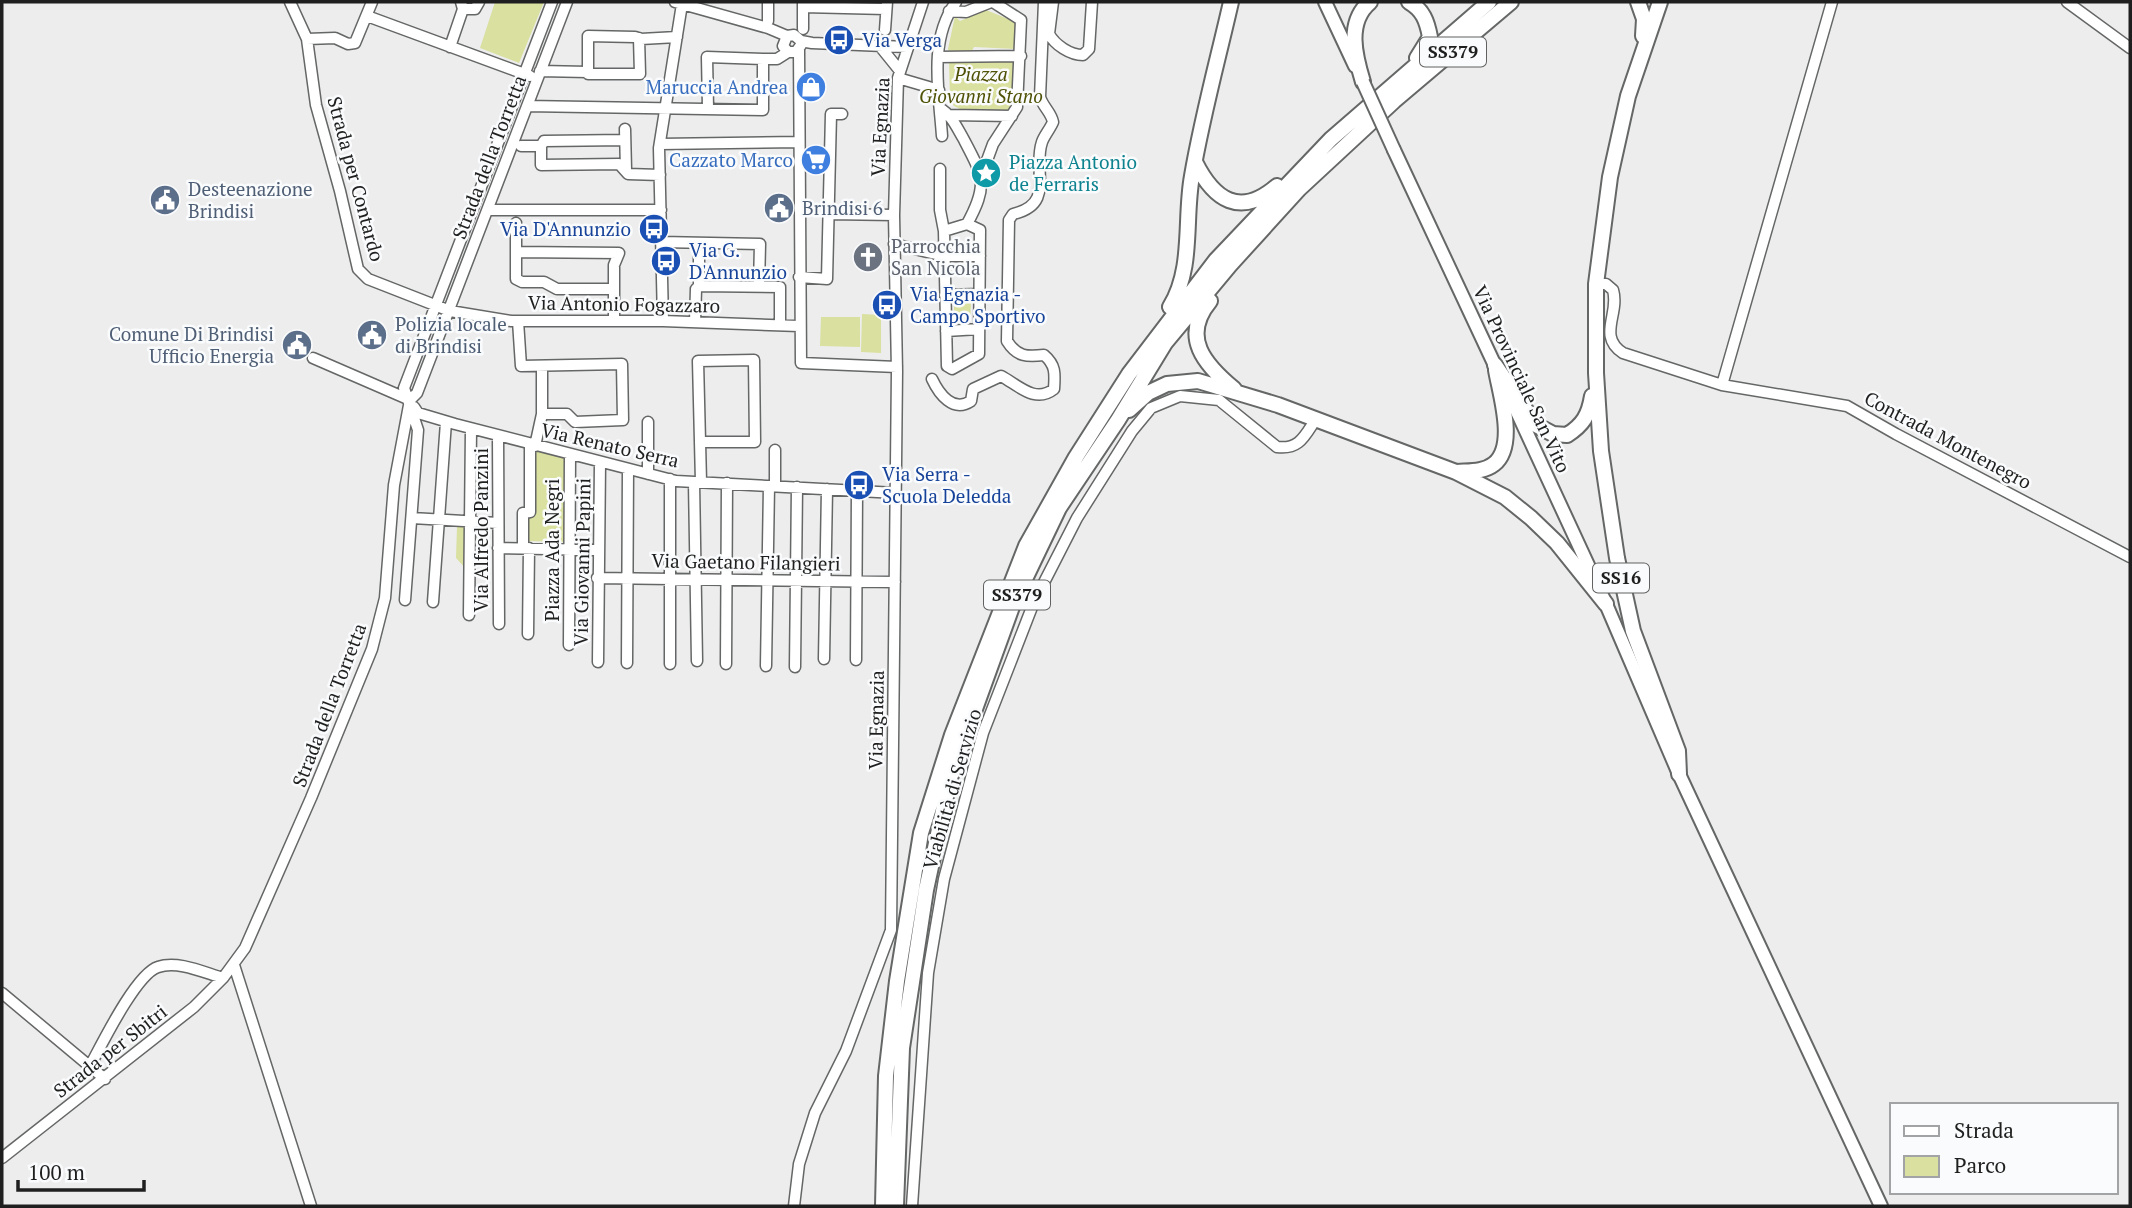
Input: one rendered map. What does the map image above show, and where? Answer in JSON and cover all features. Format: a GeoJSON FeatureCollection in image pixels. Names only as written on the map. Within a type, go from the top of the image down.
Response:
{"type":"FeatureCollection","features":[{"type":"Feature","properties":{"kind":"highway"},"geometry":{"type":"LineString","coordinates":[[1129,374],[1178,294],[1188,242],[1192,176],[1231,2]]}},
{"type":"Feature","properties":{"kind":"highway"},"geometry":{"type":"LineString","coordinates":[[1363,82],[1356,60],[1355,31],[1361,14],[1370,2]]}},
{"type":"Feature","properties":{"kind":"highway"},"geometry":{"type":"LineString","coordinates":[[1391,87],[1418,57],[1430,37],[1428,23],[1419,9],[1409,2]]}},
{"type":"Feature","properties":{"kind":"highway"},"geometry":{"type":"LineString","coordinates":[[1195,162],[1205,182],[1219,196],[1237,204],[1267,195],[1489,2]]}},
{"type":"Feature","properties":{"kind":"highway","name":"SS379"},"geometry":{"type":"LineString","coordinates":[[896,1206],[902,1048],[926,890],[950,778],[1013,604],[1059,508],[1165,343],[1263,228],[1299,189],[1394,101],[1511,2]]}},
{"type":"Feature","properties":{"kind":"highway"},"geometry":{"type":"LineString","coordinates":[[1449,55],[1459,52],[1518,2]]}},
{"type":"Feature","properties":{"kind":"highway"},"geometry":{"type":"LineString","coordinates":[[1637,2],[1644,19],[1643,51]]}},
{"type":"Feature","properties":{"kind":"highway","name":"SS16"},"geometry":{"type":"LineString","coordinates":[[1660,2],[1629,96],[1610,177],[1596,284],[1596,373],[1601,451],[1617,558],[1633,631],[1654,694],[1678,751],[1679,774]]}},
{"type":"Feature","properties":{"kind":"highway","name":"SS379"},"geometry":{"type":"LineString","coordinates":[[883,1206],[886,1076],[897,981],[921,833],[952,735],[1026,546],[1076,457],[1129,374],[1216,260],[1331,139]]}},
{"type":"Feature","properties":{"kind":"highway"},"geometry":{"type":"LineString","coordinates":[[1238,392],[1211,370],[1199,351],[1196,331],[1203,310],[1260,239],[1263,228]]}},
{"type":"Feature","properties":{"kind":"highway"},"geometry":{"type":"LineString","coordinates":[[1495,365],[1536,425],[1553,434],[1567,435],[1581,426],[1590,411],[1596,373]]}},
{"type":"Feature","properties":{"kind":"highway"},"geometry":{"type":"LineString","coordinates":[[1456,472],[1483,469],[1496,463],[1503,448],[1507,432],[1495,365]]}},
{"type":"Feature","properties":{"kind":"highway"},"geometry":{"type":"LineString","coordinates":[[1118,420],[1148,393],[1167,384],[1198,381],[1316,419],[1456,472],[1505,497],[1557,543],[1606,604]]}},
{"type":"Feature","properties":{"kind":"main road","name":"Via Provinciale San Vito"},"geometry":{"type":"LineString","coordinates":[[1325,2],[1606,604],[1679,774],[1881,1206]]}},
{"type":"Feature","properties":{"kind":"street","name":"Strada per Contardo"},"geometry":{"type":"LineString","coordinates":[[290,2],[307,39],[316,105],[358,269],[368,279],[450,311]]}},
{"type":"Feature","properties":{"kind":"street"},"geometry":{"type":"LineString","coordinates":[[307,39],[335,38],[348,44],[355,43],[372,2]]}},
{"type":"Feature","properties":{"kind":"street"},"geometry":{"type":"LineString","coordinates":[[450,47],[462,6],[475,9],[478,2]]}},
{"type":"Feature","properties":{"kind":"street","name":"Strada della Torretta"},"geometry":{"type":"LineString","coordinates":[[405,600],[418,430],[404,388],[552,2]]}},
{"type":"Feature","properties":{"kind":"street","name":"Strada della Torretta"},"geometry":{"type":"LineString","coordinates":[[234,965],[245,948],[372,649],[385,598],[394,485],[410,400],[417,393],[450,311],[567,2]]}},
{"type":"Feature","properties":{"kind":"street"},"geometry":{"type":"LineString","coordinates":[[768,2],[768,20]]}},
{"type":"Feature","properties":{"kind":"street","name":"Via Egnazia"},"geometry":{"type":"LineString","coordinates":[[794,1206],[799,1164],[815,1113],[846,1051],[891,929],[897,367],[894,215],[899,75],[923,2]]}},
{"type":"Feature","properties":{"kind":"street"},"geometry":{"type":"LineString","coordinates":[[942,136],[937,48],[949,11],[956,2]]}},
{"type":"Feature","properties":{"kind":"street"},"geometry":{"type":"LineString","coordinates":[[949,11],[966,12],[992,2],[1021,20],[1017,107],[999,132],[982,174],[979,203],[967,224]]}},
{"type":"Feature","properties":{"kind":"street"},"geometry":{"type":"LineString","coordinates":[[932,379],[939,394],[952,404],[966,404],[971,401],[973,389],[1001,376],[1032,395],[1049,393],[1054,389],[1055,369],[1052,361],[1044,355],[1025,357],[1007,341],[1009,220],[1013,214],[1033,205],[1038,196],[1041,188],[1042,141],[1053,122],[1052,115],[1044,107],[1040,97],[1044,2]]}},
{"type":"Feature","properties":{"kind":"street"},"geometry":{"type":"LineString","coordinates":[[1053,2],[1049,34],[1056,44],[1078,55],[1083,55],[1089,49],[1091,2]]}},
{"type":"Feature","properties":{"kind":"street"},"geometry":{"type":"LineString","coordinates":[[1722,385],[1832,2]]}},
{"type":"Feature","properties":{"kind":"street"},"geometry":{"type":"LineString","coordinates":[[2067,2],[2130,48]]}},
{"type":"Feature","properties":{"kind":"street"},"geometry":{"type":"LineString","coordinates":[[663,321],[660,144],[677,37],[679,3],[787,36],[794,35],[799,142],[801,363],[897,367]]}},
{"type":"Feature","properties":{"kind":"street"},"geometry":{"type":"LineString","coordinates":[[803,29],[803,4],[886,5],[885,30]]}},
{"type":"Feature","properties":{"kind":"street"},"geometry":{"type":"LineString","coordinates":[[367,16],[524,75],[588,72],[640,74],[639,38]]}},
{"type":"Feature","properties":{"kind":"street"},"geometry":{"type":"LineString","coordinates":[[588,72],[588,36],[677,37]]}},
{"type":"Feature","properties":{"kind":"street"},"geometry":{"type":"LineString","coordinates":[[787,36],[783,46],[796,48],[879,45],[907,47]]}},
{"type":"Feature","properties":{"kind":"street"},"geometry":{"type":"LineString","coordinates":[[879,45],[899,75],[939,90]]}},
{"type":"Feature","properties":{"kind":"street"},"geometry":{"type":"LineString","coordinates":[[708,108],[707,57],[777,60],[796,48]]}},
{"type":"Feature","properties":{"kind":"street"},"geometry":{"type":"LineString","coordinates":[[938,57],[1021,56]]}},
{"type":"Feature","properties":{"kind":"street"},"geometry":{"type":"LineString","coordinates":[[527,106],[763,110],[764,59]]}},
{"type":"Feature","properties":{"kind":"street"},"geometry":{"type":"LineString","coordinates":[[940,108],[950,115],[982,174]]}},
{"type":"Feature","properties":{"kind":"street","name":"Via Egnazia"},"geometry":{"type":"LineString","coordinates":[[829,214],[831,114],[842,114]]}},
{"type":"Feature","properties":{"kind":"street"},"geometry":{"type":"LineString","coordinates":[[950,115],[1012,116]]}},
{"type":"Feature","properties":{"kind":"street"},"geometry":{"type":"LineString","coordinates":[[626,170],[625,135],[544,141],[541,146],[541,164],[620,164],[628,174],[660,174]]}},
{"type":"Feature","properties":{"kind":"street"},"geometry":{"type":"LineString","coordinates":[[660,144],[799,142]]}},
{"type":"Feature","properties":{"kind":"street"},"geometry":{"type":"LineString","coordinates":[[521,146],[541,146]]}},
{"type":"Feature","properties":{"kind":"street"},"geometry":{"type":"LineString","coordinates":[[940,169],[947,366],[952,369],[979,354],[980,230],[967,224],[944,231]]}},
{"type":"Feature","properties":{"kind":"street"},"geometry":{"type":"LineString","coordinates":[[488,210],[661,210]]}},
{"type":"Feature","properties":{"kind":"street"},"geometry":{"type":"LineString","coordinates":[[799,277],[827,279],[829,214],[894,215]]}},
{"type":"Feature","properties":{"kind":"street"},"geometry":{"type":"LineString","coordinates":[[516,223],[516,279],[523,282],[544,282],[557,289],[614,289]]}},
{"type":"Feature","properties":{"kind":"street"},"geometry":{"type":"LineString","coordinates":[[661,242],[760,244],[759,285]]}},
{"type":"Feature","properties":{"kind":"street"},"geometry":{"type":"LineString","coordinates":[[695,322],[696,289],[699,286],[699,243]]}},
{"type":"Feature","properties":{"kind":"street"},"geometry":{"type":"LineString","coordinates":[[894,244],[944,256],[980,256]]}},
{"type":"Feature","properties":{"kind":"street"},"geometry":{"type":"LineString","coordinates":[[516,251],[619,253],[614,265],[614,321]]}},
{"type":"Feature","properties":{"kind":"street","name":"Contrada Montenegro"},"geometry":{"type":"LineString","coordinates":[[1596,284],[1610,285],[1615,296],[1610,340],[1615,348],[1623,353],[1722,385],[1847,406],[2130,557]]}},
{"type":"Feature","properties":{"kind":"street"},"geometry":{"type":"LineString","coordinates":[[699,286],[780,287],[780,325]]}},
{"type":"Feature","properties":{"kind":"street"},"geometry":{"type":"LineString","coordinates":[[945,295],[979,294]]}},
{"type":"Feature","properties":{"kind":"street","name":"Via Antonio Fogazzaro"},"geometry":{"type":"LineString","coordinates":[[450,311],[518,321],[663,321],[799,326]]}},
{"type":"Feature","properties":{"kind":"street"},"geometry":{"type":"LineString","coordinates":[[518,321],[521,366],[622,364],[623,420],[575,422],[567,414],[542,414]]}},
{"type":"Feature","properties":{"kind":"street"},"geometry":{"type":"LineString","coordinates":[[946,331],[979,329]]}},
{"type":"Feature","properties":{"kind":"street"},"geometry":{"type":"LineString","coordinates":[[313,358],[410,400]]}},
{"type":"Feature","properties":{"kind":"street"},"geometry":{"type":"LineString","coordinates":[[697,661],[696,579],[700,442],[698,361],[754,360],[755,442],[700,442]]}},
{"type":"Feature","properties":{"kind":"street","name":"Piazza Ada Negri"},"geometry":{"type":"LineString","coordinates":[[528,634],[523,513],[530,512],[532,445],[542,414],[542,366]]}},
{"type":"Feature","properties":{"kind":"street","name":"Viabilità di Servizio"},"geometry":{"type":"LineString","coordinates":[[912,1206],[928,972],[944,879],[983,733],[1034,602],[1077,518],[1132,431],[1151,408],[1180,396],[1219,400],[1277,447],[1289,449],[1301,441],[1316,419]]}},
{"type":"Feature","properties":{"kind":"street","name":"Via Renato Serra"},"geometry":{"type":"LineString","coordinates":[[410,400],[418,413],[446,422],[670,479],[896,493]]}},
{"type":"Feature","properties":{"kind":"street"},"geometry":{"type":"LineString","coordinates":[[433,602],[446,422]]}},
{"type":"Feature","properties":{"kind":"street"},"geometry":{"type":"LineString","coordinates":[[648,422],[648,474]]}},
{"type":"Feature","properties":{"kind":"street"},"geometry":{"type":"LineString","coordinates":[[469,615],[471,429]]}},
{"type":"Feature","properties":{"kind":"street","name":"Via Alfredo Panzini"},"geometry":{"type":"LineString","coordinates":[[498,436],[499,624]]}},
{"type":"Feature","properties":{"kind":"street"},"geometry":{"type":"LineString","coordinates":[[766,666],[767,580],[775,450]]}},
{"type":"Feature","properties":{"kind":"street","name":"Piazza Ada Negri"},"geometry":{"type":"LineString","coordinates":[[569,645],[570,455]]}},
{"type":"Feature","properties":{"kind":"street","name":"Via Giovanni Papini"},"geometry":{"type":"LineString","coordinates":[[598,662],[600,463]]}},
{"type":"Feature","properties":{"kind":"street"},"geometry":{"type":"LineString","coordinates":[[627,663],[628,469]]}},
{"type":"Feature","properties":{"kind":"street"},"geometry":{"type":"LineString","coordinates":[[670,479],[670,664]]}},
{"type":"Feature","properties":{"kind":"street"},"geometry":{"type":"LineString","coordinates":[[726,664],[727,484]]}},
{"type":"Feature","properties":{"kind":"street"},"geometry":{"type":"LineString","coordinates":[[795,667],[797,488]]}},
{"type":"Feature","properties":{"kind":"street"},"geometry":{"type":"LineString","coordinates":[[824,659],[827,489]]}},
{"type":"Feature","properties":{"kind":"street"},"geometry":{"type":"LineString","coordinates":[[856,660],[858,491]]}},
{"type":"Feature","properties":{"kind":"street"},"geometry":{"type":"LineString","coordinates":[[412,518],[498,523]]}},
{"type":"Feature","properties":{"kind":"street"},"geometry":{"type":"LineString","coordinates":[[498,548],[598,550]]}},
{"type":"Feature","properties":{"kind":"street","name":"Via Gaetano Filangieri"},"geometry":{"type":"LineString","coordinates":[[597,578],[895,582]]}},
{"type":"Feature","properties":{"kind":"street"},"geometry":{"type":"LineString","coordinates":[[90,1066],[123,1008],[148,973],[158,967],[172,965],[223,978]]}},
{"type":"Feature","properties":{"kind":"street"},"geometry":{"type":"LineString","coordinates":[[234,965],[312,1206]]}},
{"type":"Feature","properties":{"kind":"street","name":"Strada per Sbitri"},"geometry":{"type":"LineString","coordinates":[[2,1158],[194,1007],[234,965]]}},
{"type":"Feature","properties":{"kind":"street"},"geometry":{"type":"LineString","coordinates":[[2,993],[105,1079]]}},
{"type":"Feature","properties":{"kind":"green space"},"geometry":{"type":"Polygon","coordinates":[[[495,2],[544,2],[519,63],[480,48],[495,2]]]}},
{"type":"Feature","properties":{"kind":"green space","name":"Piazza Giovanni Stano"},"geometry":{"type":"Polygon","coordinates":[[[986,10],[1018,23],[1016,49],[974,47],[971,53],[949,52],[955,16],[960,21],[986,10]]]}},
{"type":"Feature","properties":{"kind":"green space","name":"Piazza Giovanni Stano"},"geometry":{"type":"Polygon","coordinates":[[[949,59],[1015,61],[1012,106],[1006,111],[962,110],[954,106],[950,100],[949,59]]]}},
{"type":"Feature","properties":{"kind":"green space"},"geometry":{"type":"Polygon","coordinates":[[[954,302],[971,302],[970,324],[954,324],[954,302]]]}},
{"type":"Feature","properties":{"kind":"green space"},"geometry":{"type":"Polygon","coordinates":[[[862,314],[881,315],[881,353],[861,352],[862,314]]]}},
{"type":"Feature","properties":{"kind":"green space"},"geometry":{"type":"Polygon","coordinates":[[[821,317],[860,317],[860,347],[820,346],[821,317]]]}},
{"type":"Feature","properties":{"kind":"green space"},"geometry":{"type":"Polygon","coordinates":[[[532,449],[567,459],[566,542],[526,541],[532,449]]]}},
{"type":"Feature","properties":{"kind":"green space"},"geometry":{"type":"Polygon","coordinates":[[[457,527],[467,527],[466,569],[456,558],[457,527]]]}},
{"type":"Feature","properties":{"kind":"place","name":"Via Verga"},"geometry":{"type":"Point","coordinates":[839,40]}},
{"type":"Feature","properties":{"kind":"place","name":"Maruccia Andrea"},"geometry":{"type":"Point","coordinates":[811,87]}},
{"type":"Feature","properties":{"kind":"place","name":"Cazzato Marco"},"geometry":{"type":"Point","coordinates":[816,160]}},
{"type":"Feature","properties":{"kind":"place","name":"Piazza Antonio de Ferraris"},"geometry":{"type":"Point","coordinates":[986,173]}},
{"type":"Feature","properties":{"kind":"place","name":"Desteenazione Brindisi"},"geometry":{"type":"Point","coordinates":[165,200]}},
{"type":"Feature","properties":{"kind":"place","name":"Brindisi 6"},"geometry":{"type":"Point","coordinates":[779,208]}},
{"type":"Feature","properties":{"kind":"place","name":"Via D'Annunzio"},"geometry":{"type":"Point","coordinates":[654,229]}},
{"type":"Feature","properties":{"kind":"place","name":"Parrocchia San Nicola"},"geometry":{"type":"Point","coordinates":[868,257]}},
{"type":"Feature","properties":{"kind":"place","name":"Via G. D'Annunzio"},"geometry":{"type":"Point","coordinates":[666,261]}},
{"type":"Feature","properties":{"kind":"place","name":"Via Egnazia - Campo Sportivo"},"geometry":{"type":"Point","coordinates":[887,305]}},
{"type":"Feature","properties":{"kind":"place","name":"Polizia locale di Brindisi"},"geometry":{"type":"Point","coordinates":[372,335]}},
{"type":"Feature","properties":{"kind":"place","name":"Comune Di Brindisi Ufficio Energia"},"geometry":{"type":"Point","coordinates":[297,345]}},
{"type":"Feature","properties":{"kind":"place","name":"Via Serra - Scuola Deledda"},"geometry":{"type":"Point","coordinates":[859,485]}}]}
